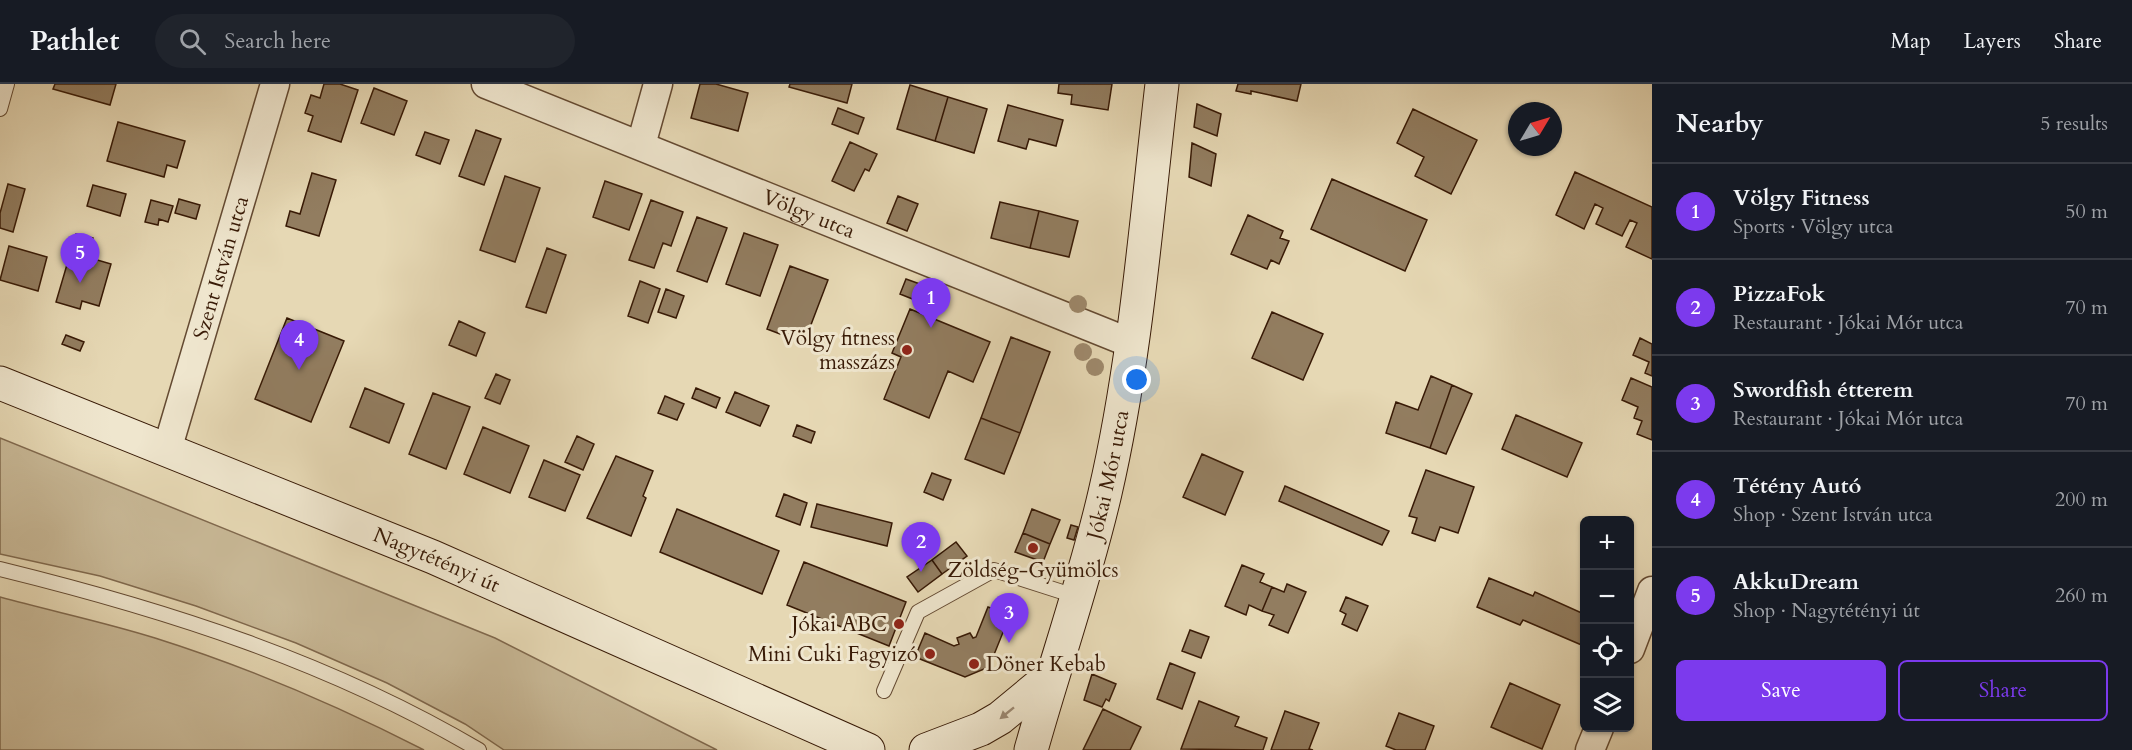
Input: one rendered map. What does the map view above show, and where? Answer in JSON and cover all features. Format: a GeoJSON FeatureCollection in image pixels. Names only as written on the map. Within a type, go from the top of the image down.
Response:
{"type":"FeatureCollection","features":[{"type":"Feature","properties":{"kind":"main road","name":"Jókai Mór utca"},"geometry":{"type":"LineString","coordinates":[[1031,750],[1052,675],[1080,597],[1107,482],[1133,345],[1162,84]]}},
{"type":"Feature","properties":{"kind":"main road","name":"Nagytétényi út"},"geometry":{"type":"LineString","coordinates":[[0,383],[433,557],[868,750]]}},
{"type":"Feature","properties":{"kind":"main road"},"geometry":{"type":"LineString","coordinates":[[926,750],[981,729],[1000,718],[1052,675]]}},
{"type":"Feature","properties":{"kind":"street","name":"Szent István utca"},"geometry":{"type":"LineString","coordinates":[[167,450],[275,84]]}},
{"type":"Feature","properties":{"kind":"street","name":"Völgy utca"},"geometry":{"type":"LineString","coordinates":[[486,84],[1133,345]]}},
{"type":"Feature","properties":{"kind":"street"},"geometry":{"type":"LineString","coordinates":[[641,145],[658,84]]}},
{"type":"Feature","properties":{"kind":"street"},"geometry":{"type":"LineString","coordinates":[[1634,636],[1652,591]]}},
{"type":"Feature","properties":{"kind":"street"},"geometry":{"type":"LineString","coordinates":[[1590,750],[1597,732]]}},
{"type":"Feature","properties":{"kind":"lane"},"geometry":{"type":"LineString","coordinates":[[0,109],[7,84]]}},
{"type":"Feature","properties":{"kind":"lane"},"geometry":{"type":"LineString","coordinates":[[0,568],[102,594],[207,627],[294,659],[390,702],[479,750]]}},
{"type":"Feature","properties":{"kind":"lane"},"geometry":{"type":"LineString","coordinates":[[884,691],[918,612],[994,570],[1080,597]]}},
{"type":"Feature","properties":{"kind":"shaded area"},"geometry":{"type":"Polygon","coordinates":[[[0,438],[495,638],[717,750],[504,750],[465,724],[387,683],[296,643],[196,606],[100,576],[0,554],[0,438]]]}},
{"type":"Feature","properties":{"kind":"shaded area"},"geometry":{"type":"Polygon","coordinates":[[[0,597],[136,632],[189,649],[325,703],[424,750],[0,750],[0,597]]]}},
{"type":"Feature","properties":{"kind":"building"},"geometry":{"type":"Polygon","coordinates":[[[55,84],[116,84],[110,105],[53,89],[55,84]]]}},
{"type":"Feature","properties":{"kind":"building"},"geometry":{"type":"Polygon","coordinates":[[[324,84],[340,84],[358,90],[341,142],[308,131],[313,116],[305,113],[311,95],[320,98],[324,84]]]}},
{"type":"Feature","properties":{"kind":"building"},"geometry":{"type":"Polygon","coordinates":[[[700,84],[716,84],[748,93],[738,131],[691,118],[700,84]]]}},
{"type":"Feature","properties":{"kind":"building"},"geometry":{"type":"Polygon","coordinates":[[[790,84],[852,84],[847,103],[789,87],[790,84]]]}},
{"type":"Feature","properties":{"kind":"building"},"geometry":{"type":"Polygon","coordinates":[[[1059,84],[1112,84],[1108,110],[1071,104],[1072,95],[1058,93],[1059,84]]]}},
{"type":"Feature","properties":{"kind":"building"},"geometry":{"type":"Polygon","coordinates":[[[1238,84],[1301,84],[1297,101],[1251,91],[1251,94],[1236,91],[1238,84]]]}},
{"type":"Feature","properties":{"kind":"building"},"geometry":{"type":"Polygon","coordinates":[[[910,85],[948,97],[935,141],[897,129],[910,85]]]}},
{"type":"Feature","properties":{"kind":"building"},"geometry":{"type":"Polygon","coordinates":[[[374,88],[407,101],[394,135],[361,123],[374,88]]]}},
{"type":"Feature","properties":{"kind":"building"},"geometry":{"type":"Polygon","coordinates":[[[948,97],[987,109],[974,153],[935,141],[948,97]]]}},
{"type":"Feature","properties":{"kind":"building"},"geometry":{"type":"Polygon","coordinates":[[[1197,104],[1221,114],[1217,136],[1194,127],[1197,104]]]}},
{"type":"Feature","properties":{"kind":"building"},"geometry":{"type":"Polygon","coordinates":[[[1008,105],[1063,120],[1056,146],[1029,139],[1026,149],[998,141],[1008,105]]]}},
{"type":"Feature","properties":{"kind":"building"},"geometry":{"type":"Polygon","coordinates":[[[838,108],[864,118],[858,134],[832,124],[838,108]]]}},
{"type":"Feature","properties":{"kind":"building"},"geometry":{"type":"Polygon","coordinates":[[[1413,109],[1477,140],[1451,194],[1415,176],[1424,157],[1397,143],[1413,109]]]}},
{"type":"Feature","properties":{"kind":"building"},"geometry":{"type":"Polygon","coordinates":[[[118,122],[185,141],[177,168],[167,165],[164,177],[107,161],[118,122]]]}},
{"type":"Feature","properties":{"kind":"building"},"geometry":{"type":"Polygon","coordinates":[[[476,130],[501,139],[484,185],[459,176],[476,130]]]}},
{"type":"Feature","properties":{"kind":"building"},"geometry":{"type":"Polygon","coordinates":[[[425,132],[449,140],[440,164],[416,155],[425,132]]]}},
{"type":"Feature","properties":{"kind":"building"},"geometry":{"type":"Polygon","coordinates":[[[850,142],[877,154],[869,171],[865,169],[854,191],[832,181],[850,142]]]}},
{"type":"Feature","properties":{"kind":"building"},"geometry":{"type":"Polygon","coordinates":[[[1192,143],[1216,154],[1211,186],[1189,177],[1192,143]]]}},
{"type":"Feature","properties":{"kind":"building"},"geometry":{"type":"Polygon","coordinates":[[[1575,172],[1652,207],[1652,259],[1626,247],[1637,223],[1630,220],[1622,236],[1596,224],[1603,208],[1595,204],[1584,229],[1556,215],[1575,172]]]}},
{"type":"Feature","properties":{"kind":"building"},"geometry":{"type":"Polygon","coordinates":[[[312,173],[336,180],[319,236],[286,226],[290,211],[300,214],[312,173]]]}},
{"type":"Feature","properties":{"kind":"building"},"geometry":{"type":"Polygon","coordinates":[[[505,176],[540,188],[515,262],[480,250],[505,176]]]}},
{"type":"Feature","properties":{"kind":"building"},"geometry":{"type":"Polygon","coordinates":[[[1332,179],[1427,220],[1405,271],[1311,229],[1332,179]]]}},
{"type":"Feature","properties":{"kind":"building"},"geometry":{"type":"Polygon","coordinates":[[[605,181],[642,194],[629,230],[593,217],[605,181]]]}},
{"type":"Feature","properties":{"kind":"building"},"geometry":{"type":"Polygon","coordinates":[[[8,184],[25,189],[13,232],[0,228],[0,213],[8,184]]]}},
{"type":"Feature","properties":{"kind":"building"},"geometry":{"type":"Polygon","coordinates":[[[93,185],[126,194],[120,216],[87,206],[93,185]]]}},
{"type":"Feature","properties":{"kind":"building"},"geometry":{"type":"Polygon","coordinates":[[[898,196],[918,204],[907,231],[887,223],[898,196]]]}},
{"type":"Feature","properties":{"kind":"building"},"geometry":{"type":"Polygon","coordinates":[[[179,199],[200,205],[196,219],[175,213],[179,199]]]}},
{"type":"Feature","properties":{"kind":"building"},"geometry":{"type":"Polygon","coordinates":[[[151,200],[173,206],[168,222],[159,219],[158,225],[145,222],[151,200]]]}},
{"type":"Feature","properties":{"kind":"building"},"geometry":{"type":"Polygon","coordinates":[[[651,200],[683,212],[671,246],[663,243],[654,268],[629,260],[651,200]]]}},
{"type":"Feature","properties":{"kind":"building"},"geometry":{"type":"Polygon","coordinates":[[[1000,202],[1039,211],[1030,248],[991,238],[1000,202]]]}},
{"type":"Feature","properties":{"kind":"building"},"geometry":{"type":"Polygon","coordinates":[[[1039,211],[1078,221],[1069,257],[1030,248],[1039,211]]]}},
{"type":"Feature","properties":{"kind":"building"},"geometry":{"type":"Polygon","coordinates":[[[1248,215],[1283,231],[1280,238],[1289,241],[1279,264],[1271,260],[1267,269],[1231,254],[1248,215]]]}},
{"type":"Feature","properties":{"kind":"building"},"geometry":{"type":"Polygon","coordinates":[[[697,217],[727,228],[707,282],[677,271],[697,217]]]}},
{"type":"Feature","properties":{"kind":"building"},"geometry":{"type":"Polygon","coordinates":[[[744,233],[778,245],[760,296],[726,284],[744,233]]]}},
{"type":"Feature","properties":{"kind":"building"},"geometry":{"type":"Polygon","coordinates":[[[76,234],[93,238],[87,257],[111,264],[99,306],[82,301],[80,309],[56,302],[76,234]]]}},
{"type":"Feature","properties":{"kind":"building"},"geometry":{"type":"Polygon","coordinates":[[[9,246],[47,257],[38,291],[0,280],[9,246]]]}},
{"type":"Feature","properties":{"kind":"building"},"geometry":{"type":"Polygon","coordinates":[[[547,248],[566,255],[546,313],[526,307],[547,248]]]}},
{"type":"Feature","properties":{"kind":"building"},"geometry":{"type":"Polygon","coordinates":[[[790,266],[828,280],[804,343],[767,329],[790,266]]]}},
{"type":"Feature","properties":{"kind":"building"},"geometry":{"type":"Polygon","coordinates":[[[906,279],[931,288],[925,304],[900,294],[906,279]]]}},
{"type":"Feature","properties":{"kind":"building"},"geometry":{"type":"Polygon","coordinates":[[[640,281],[660,289],[648,323],[628,316],[640,281]]]}},
{"type":"Feature","properties":{"kind":"building"},"geometry":{"type":"Polygon","coordinates":[[[666,289],[684,296],[676,318],[658,312],[666,289]]]}},
{"type":"Feature","properties":{"kind":"building"},"geometry":{"type":"Polygon","coordinates":[[[910,309],[990,342],[973,382],[948,371],[929,418],[884,399],[901,357],[892,353],[910,309]]]}},
{"type":"Feature","properties":{"kind":"building"},"geometry":{"type":"Polygon","coordinates":[[[1272,312],[1323,334],[1303,380],[1252,358],[1272,312]]]}},
{"type":"Feature","properties":{"kind":"building"},"geometry":{"type":"Polygon","coordinates":[[[287,318],[344,341],[311,422],[255,399],[287,318]]]}},
{"type":"Feature","properties":{"kind":"building"},"geometry":{"type":"Polygon","coordinates":[[[459,321],[485,333],[476,356],[449,345],[459,321]]]}},
{"type":"Feature","properties":{"kind":"building"},"geometry":{"type":"Polygon","coordinates":[[[66,335],[84,342],[80,351],[62,344],[66,335]]]}},
{"type":"Feature","properties":{"kind":"building"},"geometry":{"type":"Polygon","coordinates":[[[1011,337],[1050,352],[1020,433],[981,418],[1011,337]]]}},
{"type":"Feature","properties":{"kind":"building"},"geometry":{"type":"Polygon","coordinates":[[[1640,338],[1652,344],[1652,376],[1645,373],[1649,362],[1633,355],[1640,338]]]}},
{"type":"Feature","properties":{"kind":"building"},"geometry":{"type":"Polygon","coordinates":[[[496,374],[510,380],[500,404],[485,398],[496,374]]]}},
{"type":"Feature","properties":{"kind":"building"},"geometry":{"type":"Polygon","coordinates":[[[1431,376],[1452,385],[1430,448],[1386,433],[1396,402],[1418,410],[1431,376]]]}},
{"type":"Feature","properties":{"kind":"building"},"geometry":{"type":"Polygon","coordinates":[[[1631,378],[1652,387],[1652,440],[1637,434],[1642,421],[1634,418],[1638,407],[1622,400],[1631,378]]]}},
{"type":"Feature","properties":{"kind":"building"},"geometry":{"type":"Polygon","coordinates":[[[1452,385],[1472,394],[1446,454],[1430,448],[1452,385]]]}},
{"type":"Feature","properties":{"kind":"building"},"geometry":{"type":"Polygon","coordinates":[[[365,388],[404,404],[389,443],[350,427],[365,388]]]}},
{"type":"Feature","properties":{"kind":"building"},"geometry":{"type":"Polygon","coordinates":[[[696,388],[720,398],[716,408],[692,398],[696,388]]]}},
{"type":"Feature","properties":{"kind":"building"},"geometry":{"type":"Polygon","coordinates":[[[735,392],[769,406],[760,426],[726,412],[735,392]]]}},
{"type":"Feature","properties":{"kind":"building"},"geometry":{"type":"Polygon","coordinates":[[[433,393],[470,407],[446,469],[409,454],[433,393]]]}},
{"type":"Feature","properties":{"kind":"building"},"geometry":{"type":"Polygon","coordinates":[[[665,396],[684,404],[677,420],[658,413],[665,396]]]}},
{"type":"Feature","properties":{"kind":"building"},"geometry":{"type":"Polygon","coordinates":[[[1516,415],[1582,443],[1567,477],[1502,449],[1516,415]]]}},
{"type":"Feature","properties":{"kind":"building"},"geometry":{"type":"Polygon","coordinates":[[[981,418],[1020,433],[1004,474],[965,459],[981,418]]]}},
{"type":"Feature","properties":{"kind":"building"},"geometry":{"type":"Polygon","coordinates":[[[797,425],[815,432],[811,443],[793,436],[797,425]]]}},
{"type":"Feature","properties":{"kind":"building"},"geometry":{"type":"Polygon","coordinates":[[[483,427],[529,446],[510,493],[464,474],[483,427]]]}},
{"type":"Feature","properties":{"kind":"building"},"geometry":{"type":"Polygon","coordinates":[[[577,436],[594,444],[583,470],[565,462],[577,436]]]}},
{"type":"Feature","properties":{"kind":"building"},"geometry":{"type":"Polygon","coordinates":[[[1202,454],[1243,472],[1225,515],[1183,497],[1202,454]]]}},
{"type":"Feature","properties":{"kind":"building"},"geometry":{"type":"Polygon","coordinates":[[[616,456],[653,471],[643,496],[646,498],[631,536],[587,518],[616,456]]]}},
{"type":"Feature","properties":{"kind":"building"},"geometry":{"type":"Polygon","coordinates":[[[544,460],[580,475],[565,511],[529,497],[544,460]]]}},
{"type":"Feature","properties":{"kind":"building"},"geometry":{"type":"Polygon","coordinates":[[[1426,470],[1474,487],[1458,533],[1440,527],[1435,541],[1412,533],[1417,518],[1409,516],[1426,470]]]}},
{"type":"Feature","properties":{"kind":"building"},"geometry":{"type":"Polygon","coordinates":[[[932,473],[951,480],[943,500],[924,492],[932,473]]]}},
{"type":"Feature","properties":{"kind":"building"},"geometry":{"type":"Polygon","coordinates":[[[1285,486],[1389,531],[1382,545],[1279,501],[1285,486]]]}},
{"type":"Feature","properties":{"kind":"building"},"geometry":{"type":"Polygon","coordinates":[[[784,494],[807,503],[800,525],[776,516],[784,494]]]}},
{"type":"Feature","properties":{"kind":"building"},"geometry":{"type":"Polygon","coordinates":[[[817,504],[892,523],[887,546],[811,527],[817,504]]]}},
{"type":"Feature","properties":{"kind":"building"},"geometry":{"type":"Polygon","coordinates":[[[677,509],[779,551],[762,594],[660,552],[677,509]]]}},
{"type":"Feature","properties":{"kind":"building"},"geometry":{"type":"Polygon","coordinates":[[[1032,509],[1060,520],[1050,544],[1023,533],[1032,509]]]}},
{"type":"Feature","properties":{"kind":"building"},"geometry":{"type":"Polygon","coordinates":[[[1071,525],[1078,527],[1074,540],[1067,538],[1071,525]]]}},
{"type":"Feature","properties":{"kind":"building","name":"Zöldség-Gyümölcs"},"geometry":{"type":"Polygon","coordinates":[[[1023,533],[1050,544],[1043,562],[1015,552],[1023,533]]]}},
{"type":"Feature","properties":{"kind":"building"},"geometry":{"type":"Polygon","coordinates":[[[956,542],[967,556],[942,574],[932,560],[956,542]]]}},
{"type":"Feature","properties":{"kind":"building"},"geometry":{"type":"Polygon","coordinates":[[[932,560],[942,574],[918,592],[907,577],[932,560]]]}},
{"type":"Feature","properties":{"kind":"building"},"geometry":{"type":"Polygon","coordinates":[[[804,562],[906,602],[889,646],[787,605],[804,562]]]}},
{"type":"Feature","properties":{"kind":"building"},"geometry":{"type":"Polygon","coordinates":[[[1242,565],[1264,574],[1260,582],[1272,587],[1262,611],[1249,605],[1246,615],[1225,606],[1242,565]]]}},
{"type":"Feature","properties":{"kind":"building"},"geometry":{"type":"Polygon","coordinates":[[[1489,578],[1533,596],[1535,592],[1580,612],[1580,644],[1523,620],[1520,625],[1477,607],[1489,578]]]}},
{"type":"Feature","properties":{"kind":"building"},"geometry":{"type":"Polygon","coordinates":[[[1287,584],[1306,592],[1288,633],[1269,625],[1274,615],[1262,611],[1272,587],[1284,592],[1287,584]]]}},
{"type":"Feature","properties":{"kind":"building"},"geometry":{"type":"Polygon","coordinates":[[[1346,597],[1368,606],[1357,631],[1342,624],[1346,614],[1340,611],[1346,597]]]}},
{"type":"Feature","properties":{"kind":"building"},"geometry":{"type":"Polygon","coordinates":[[[988,607],[1010,615],[989,667],[965,677],[915,657],[925,633],[954,646],[959,644],[957,638],[970,633],[973,638],[976,637],[988,607]]]}},
{"type":"Feature","properties":{"kind":"building"},"geometry":{"type":"Polygon","coordinates":[[[1190,630],[1209,637],[1201,658],[1182,651],[1190,630]]]}},
{"type":"Feature","properties":{"kind":"building"},"geometry":{"type":"Polygon","coordinates":[[[1170,663],[1195,673],[1182,709],[1157,699],[1170,663]]]}},
{"type":"Feature","properties":{"kind":"building"},"geometry":{"type":"Polygon","coordinates":[[[1092,674],[1116,684],[1109,701],[1106,699],[1102,707],[1084,700],[1092,674]]]}},
{"type":"Feature","properties":{"kind":"building"},"geometry":{"type":"Polygon","coordinates":[[[1510,683],[1560,705],[1542,749],[1491,727],[1510,683]]]}},
{"type":"Feature","properties":{"kind":"building"},"geometry":{"type":"Polygon","coordinates":[[[1199,701],[1239,717],[1235,726],[1267,738],[1263,750],[1181,749],[1199,701]]]}},
{"type":"Feature","properties":{"kind":"building"},"geometry":{"type":"Polygon","coordinates":[[[1103,709],[1141,727],[1130,750],[1083,750],[1103,709]]]}},
{"type":"Feature","properties":{"kind":"building"},"geometry":{"type":"Polygon","coordinates":[[[1285,711],[1319,723],[1309,749],[1313,750],[1271,750],[1285,711]]]}},
{"type":"Feature","properties":{"kind":"building"},"geometry":{"type":"Polygon","coordinates":[[[1399,713],[1434,726],[1425,750],[1396,750],[1386,746],[1399,713]]]}},
{"type":"Feature","properties":{"kind":"place","name":"AkkuDream"},"geometry":{"type":"Point","coordinates":[80,283]}},
{"type":"Feature","properties":{"kind":"place","name":"Völgy Fitness"},"geometry":{"type":"Point","coordinates":[931,328]}},
{"type":"Feature","properties":{"kind":"place","name":"Völgy fitness masszázs"},"geometry":{"type":"Point","coordinates":[907,350]}},
{"type":"Feature","properties":{"kind":"place","name":"Tétény Autó"},"geometry":{"type":"Point","coordinates":[299,370]}},
{"type":"Feature","properties":{"kind":"place","name":"Zöldség-Gyümölcs"},"geometry":{"type":"Point","coordinates":[1033,548]}},
{"type":"Feature","properties":{"kind":"place","name":"PizzaFok"},"geometry":{"type":"Point","coordinates":[921,572]}},
{"type":"Feature","properties":{"kind":"place","name":"Jókai ABC"},"geometry":{"type":"Point","coordinates":[899,624]}},
{"type":"Feature","properties":{"kind":"place","name":"Swordfish étterem"},"geometry":{"type":"Point","coordinates":[1009,643]}},
{"type":"Feature","properties":{"kind":"place","name":"Mini Cuki Fagyizó"},"geometry":{"type":"Point","coordinates":[930,654]}},
{"type":"Feature","properties":{"kind":"place","name":"Döner Kebab"},"geometry":{"type":"Point","coordinates":[974,664]}}]}
